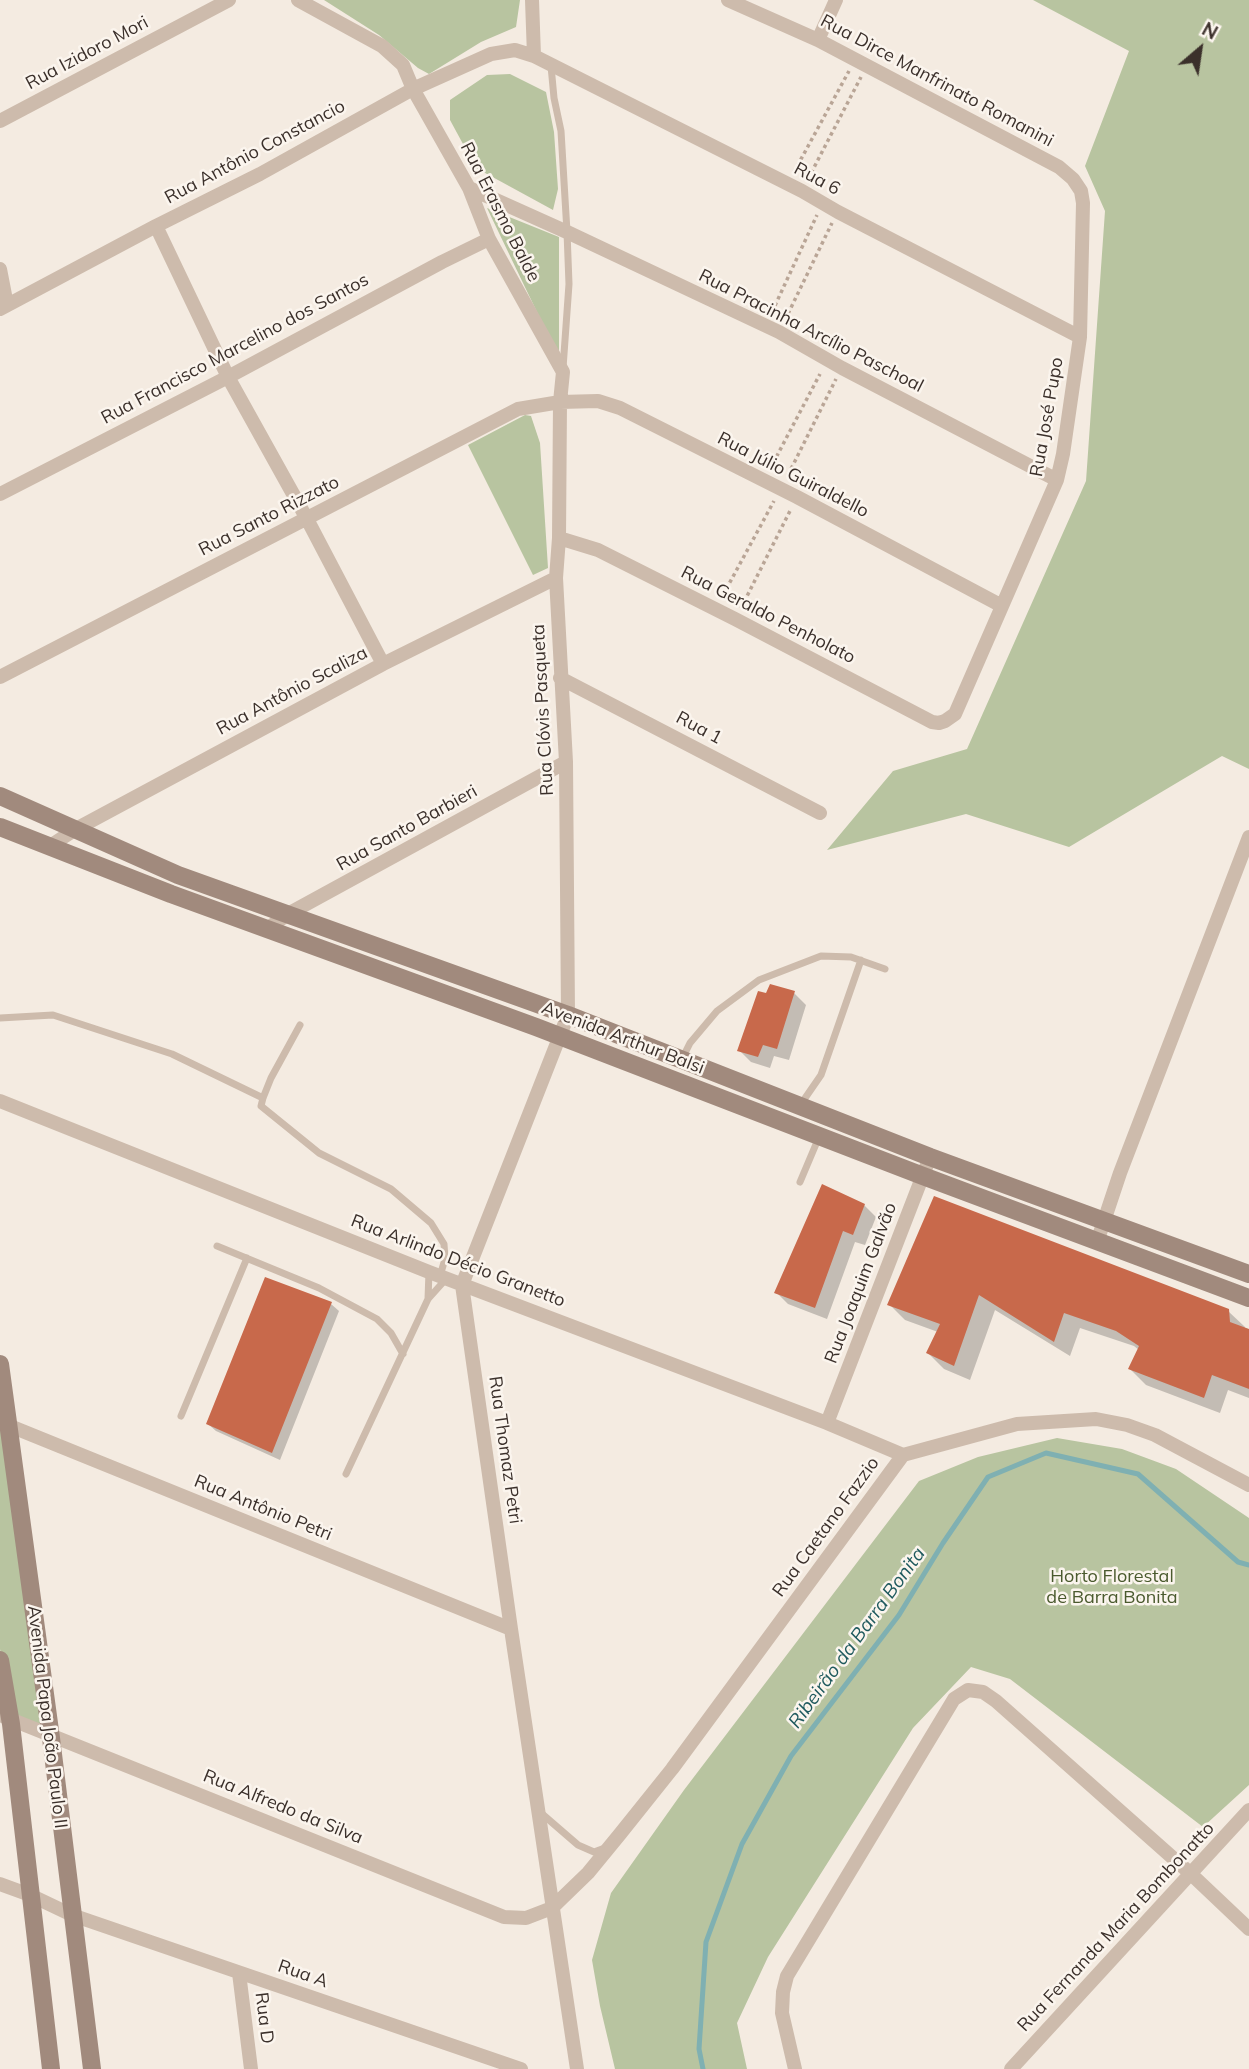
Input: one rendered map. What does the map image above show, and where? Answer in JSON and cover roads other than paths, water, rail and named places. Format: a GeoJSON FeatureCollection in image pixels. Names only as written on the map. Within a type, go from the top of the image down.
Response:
{"type":"FeatureCollection","features":[{"type":"Feature","properties":{"kind":"main road","name":"Avenida Arthur Balsi"},"geometry":{"type":"LineString","coordinates":[[0,796],[178,874],[568,1015],[930,1157],[1249,1274]]}},
{"type":"Feature","properties":{"kind":"main road","name":"Avenida Arthur Balsi"},"geometry":{"type":"LineString","coordinates":[[0,827],[1249,1298]]}},
{"type":"Feature","properties":{"kind":"main road"},"geometry":{"type":"LineString","coordinates":[[674,1079],[682,1060]]}},
{"type":"Feature","properties":{"kind":"main road","name":"Avenida Papa João Paulo II"},"geometry":{"type":"LineString","coordinates":[[0,1364],[4,1424],[50,1735],[92,2069]]}},
{"type":"Feature","properties":{"kind":"main road","name":"Avenida Papa João Paulo II"},"geometry":{"type":"LineString","coordinates":[[0,1660],[51,2069]]}},
{"type":"Feature","properties":{"kind":"street","name":"Rua Izidoro Mori"},"geometry":{"type":"LineString","coordinates":[[0,121],[229,0]]}},
{"type":"Feature","properties":{"kind":"street","name":"Rua Erasmo Balde"},"geometry":{"type":"LineString","coordinates":[[298,0],[382,46],[403,65],[413,89],[469,188],[489,239],[563,372]]}},
{"type":"Feature","properties":{"kind":"street"},"geometry":{"type":"LineString","coordinates":[[532,0],[534,56]]}},
{"type":"Feature","properties":{"kind":"street","name":"Rua Dirce Manfrinato Romanini"},"geometry":{"type":"LineString","coordinates":[[728,0],[818,40],[1059,167],[1073,178],[1081,191]]}},
{"type":"Feature","properties":{"kind":"street"},"geometry":{"type":"LineString","coordinates":[[818,40],[836,0]]}},
{"type":"Feature","properties":{"kind":"street","name":"Rua Antônio Constancio"},"geometry":{"type":"LineString","coordinates":[[4,307],[260,174],[413,89],[491,54],[515,50],[534,56]]}},
{"type":"Feature","properties":{"kind":"street","name":"Rua 6"},"geometry":{"type":"LineString","coordinates":[[534,56],[802,191],[1080,337]]}},
{"type":"Feature","properties":{"kind":"street","name":"Rua Pracinha Arcílio Paschoal"},"geometry":{"type":"LineString","coordinates":[[469,188],[773,329],[1057,480]]}},
{"type":"Feature","properties":{"kind":"street","name":"Rua José Pupo"},"geometry":{"type":"LineString","coordinates":[[955,714],[1057,480],[1080,337],[1081,191]]}},
{"type":"Feature","properties":{"kind":"street"},"geometry":{"type":"LineString","coordinates":[[156,226],[228,377],[383,664]]}},
{"type":"Feature","properties":{"kind":"street","name":"Rua Francisco Marcelino dos Santos"},"geometry":{"type":"LineString","coordinates":[[0,494],[489,239]]}},
{"type":"Feature","properties":{"kind":"street"},"geometry":{"type":"LineString","coordinates":[[0,269],[4,307]]}},
{"type":"Feature","properties":{"kind":"street"},"geometry":{"type":"LineString","coordinates":[[559,402],[563,372]]}},
{"type":"Feature","properties":{"kind":"street","name":"Rua Júlio Guiraldello"},"geometry":{"type":"LineString","coordinates":[[559,402],[598,401],[620,408],[781,489],[1002,606]]}},
{"type":"Feature","properties":{"kind":"street","name":"Rua Santo Rizzato"},"geometry":{"type":"LineString","coordinates":[[0,677],[518,409],[559,402]]}},
{"type":"Feature","properties":{"kind":"street","name":"Rua Clóvis Pasqueta"},"geometry":{"type":"LineString","coordinates":[[559,402],[559,538],[556,578],[566,762],[568,1015]]}},
{"type":"Feature","properties":{"kind":"street","name":"Rua Geraldo Penholato"},"geometry":{"type":"LineString","coordinates":[[559,538],[598,550],[736,618],[932,722],[946,721],[955,714]]}},
{"type":"Feature","properties":{"kind":"street","name":"Rua Antônio Scaliza"},"geometry":{"type":"LineString","coordinates":[[50,846],[383,664],[556,578]]}},
{"type":"Feature","properties":{"kind":"street","name":"Rua 1"},"geometry":{"type":"LineString","coordinates":[[560,678],[820,813]]}},
{"type":"Feature","properties":{"kind":"street","name":"Rua Santo Barbieri"},"geometry":{"type":"LineString","coordinates":[[267,929],[288,914],[566,762]]}},
{"type":"Feature","properties":{"kind":"street"},"geometry":{"type":"LineString","coordinates":[[1097,1242],[1249,837]]}},
{"type":"Feature","properties":{"kind":"street","name":"Rua Thomaz Petri"},"geometry":{"type":"LineString","coordinates":[[568,1015],[463,1285],[577,2069]]}},
{"type":"Feature","properties":{"kind":"street","name":"Rua Arlindo Décio Granetto"},"geometry":{"type":"LineString","coordinates":[[0,1101],[463,1285],[827,1423],[903,1455]]}},
{"type":"Feature","properties":{"kind":"street","name":"Rua Joaquim Galvão"},"geometry":{"type":"LineString","coordinates":[[827,1423],[930,1157]]}},
{"type":"Feature","properties":{"kind":"street","name":"Rua Caetano Fazzio"},"geometry":{"type":"LineString","coordinates":[[552,1908],[587,1873],[672,1769],[903,1455],[1017,1424],[1097,1419],[1128,1425],[1155,1435],[1249,1485]]}},
{"type":"Feature","properties":{"kind":"street","name":"Rua Antônio Petri"},"geometry":{"type":"LineString","coordinates":[[4,1424],[511,1629]]}},
{"type":"Feature","properties":{"kind":"street"},"geometry":{"type":"LineString","coordinates":[[795,2069],[782,2013],[787,1976],[954,1699],[968,1690],[983,1692],[996,1702],[1191,1874],[1249,1929]]}},
{"type":"Feature","properties":{"kind":"street","name":"Rua Alfredo da Silva"},"geometry":{"type":"LineString","coordinates":[[5,1717],[504,1916],[526,1918],[552,1908]]}},
{"type":"Feature","properties":{"kind":"street","name":"Rua Fernanda Maria Bombonatto"},"geometry":{"type":"LineString","coordinates":[[1012,2069],[1249,1810]]}},
{"type":"Feature","properties":{"kind":"street","name":"Rua A"},"geometry":{"type":"LineString","coordinates":[[0,1884],[72,1915],[521,2069]]}},
{"type":"Feature","properties":{"kind":"street","name":"Rua D"},"geometry":{"type":"LineString","coordinates":[[239,1973],[251,2069]]}},
{"type":"Feature","properties":{"kind":"lane"},"geometry":{"type":"LineString","coordinates":[[550,64],[561,131],[567,232],[569,284],[563,372]]}},
{"type":"Feature","properties":{"kind":"lane"},"geometry":{"type":"LineString","coordinates":[[682,1060],[690,1043],[717,1010],[759,981],[821,956],[851,957],[885,969]]}},
{"type":"Feature","properties":{"kind":"lane"},"geometry":{"type":"LineString","coordinates":[[800,1106],[821,1075],[861,960]]}},
{"type":"Feature","properties":{"kind":"lane"},"geometry":{"type":"LineString","coordinates":[[0,1018],[53,1014],[172,1054],[263,1098]]}},
{"type":"Feature","properties":{"kind":"lane"},"geometry":{"type":"LineString","coordinates":[[300,1024],[261,1107],[319,1153],[391,1189],[431,1223],[444,1244],[445,1259],[428,1299],[346,1474]]}},
{"type":"Feature","properties":{"kind":"lane"},"geometry":{"type":"LineString","coordinates":[[800,1182],[820,1136]]}},
{"type":"Feature","properties":{"kind":"lane"},"geometry":{"type":"LineString","coordinates":[[217,1246],[319,1287],[377,1319],[391,1333],[403,1354]]}},
{"type":"Feature","properties":{"kind":"lane"},"geometry":{"type":"LineString","coordinates":[[181,1416],[247,1258]]}},
{"type":"Feature","properties":{"kind":"lane"},"geometry":{"type":"LineString","coordinates":[[428,1299],[438,1275]]}},
{"type":"Feature","properties":{"kind":"lane"},"geometry":{"type":"LineString","coordinates":[[538,1810],[578,1845],[594,1853],[610,1846]]}},
{"type":"Feature","properties":{"kind":"waterway","name":"Ribeirão da Barra Bonita"},"geometry":{"type":"LineString","coordinates":[[703,2069],[699,2049],[706,1942],[742,1844],[791,1756],[899,1615],[988,1477],[1046,1453],[1138,1474],[1238,1562],[1249,1565]]}},
{"type":"Feature","properties":{"kind":"park label","name":"Horto Florestal de Barra Bonita"},"geometry":{"type":"Point","coordinates":[1112,1587]}}]}
